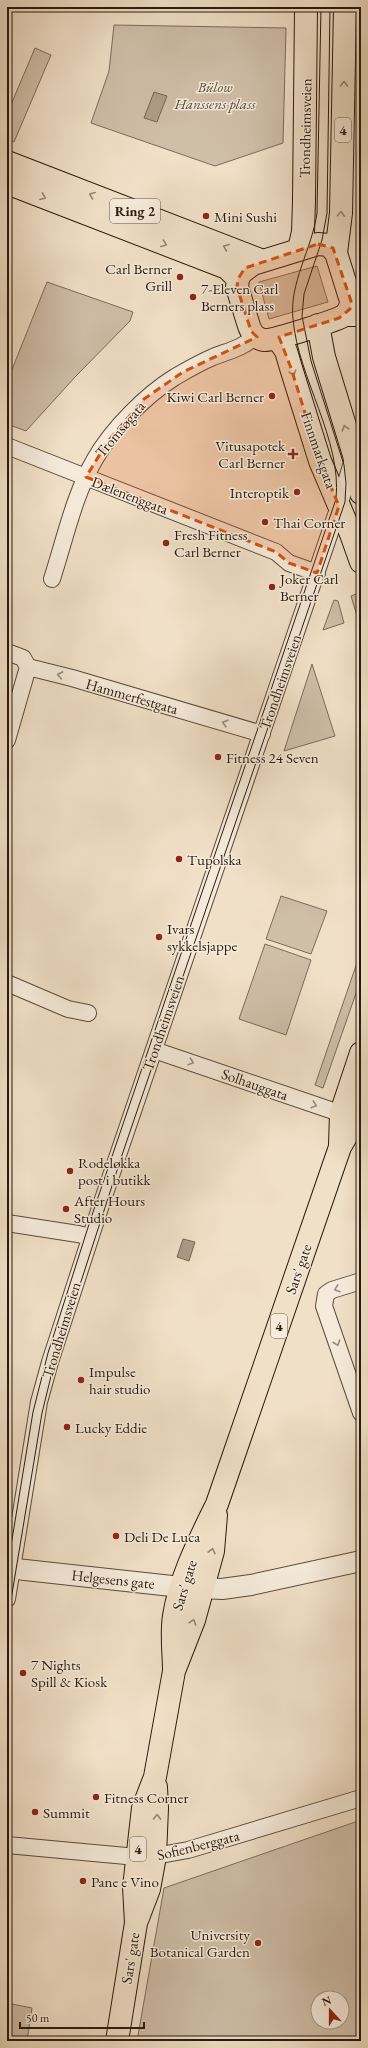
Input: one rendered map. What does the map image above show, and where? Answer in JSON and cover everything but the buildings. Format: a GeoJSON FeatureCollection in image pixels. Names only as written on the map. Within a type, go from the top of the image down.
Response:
{"type":"FeatureCollection","features":[{"type":"Feature","properties":{"kind":"main road","name":"Trondheimsveien"},"geometry":{"type":"LineString","coordinates":[[306,7],[303,232],[318,249]]}},
{"type":"Feature","properties":{"kind":"main road","name":"4"},"geometry":{"type":"LineString","coordinates":[[318,249],[341,213],[345,7]]}},
{"type":"Feature","properties":{"kind":"main road","name":"Ring 2"},"geometry":{"type":"LineString","coordinates":[[7,162],[263,261]]}},
{"type":"Feature","properties":{"kind":"main road","name":"Ring 2"},"geometry":{"type":"LineString","coordinates":[[7,183],[227,268],[238,279]]}},
{"type":"Feature","properties":{"kind":"main road"},"geometry":{"type":"LineString","coordinates":[[318,249],[355,293],[351,306],[353,315],[277,338],[265,340],[256,336],[249,326],[238,287],[238,279],[245,268],[263,261],[318,249]]}},
{"type":"Feature","properties":{"kind":"main road","name":"Finnmarkgata"},"geometry":{"type":"LineString","coordinates":[[318,325],[324,357],[354,455],[353,489]]}},
{"type":"Feature","properties":{"kind":"main road","name":"Finnmarkgata"},"geometry":{"type":"LineString","coordinates":[[277,338],[286,351],[320,461],[361,562]]}},
{"type":"Feature","properties":{"kind":"main road","name":"Sars' gate"},"geometry":{"type":"LineString","coordinates":[[117,2041],[136,1923],[134,1887],[146,1856],[157,1808],[155,1777],[174,1671],[188,1636],[192,1588],[213,1551],[217,1504],[340,1147],[353,1114],[361,1053]]}},
{"type":"Feature","properties":{"kind":"street","name":"Tromsøgata"},"geometry":{"type":"LineString","coordinates":[[52,579],[86,477],[99,453],[144,399],[183,372],[214,356],[244,345],[256,336]]}},
{"type":"Feature","properties":{"kind":"street","name":"Dælenenggata"},"geometry":{"type":"LineString","coordinates":[[7,446],[276,552],[289,563],[317,573]]}},
{"type":"Feature","properties":{"kind":"street","name":"Trondheimsveien"},"geometry":{"type":"LineString","coordinates":[[7,1599],[10,1568],[39,1402],[90,1237],[339,506],[353,489]]}},
{"type":"Feature","properties":{"kind":"street","name":"Hammerfestgata"},"geometry":{"type":"LineString","coordinates":[[7,652],[23,658],[28,667],[262,734]]}},
{"type":"Feature","properties":{"kind":"street"},"geometry":{"type":"LineString","coordinates":[[7,740],[28,667]]}},
{"type":"Feature","properties":{"kind":"street"},"geometry":{"type":"LineString","coordinates":[[7,984],[68,1009],[88,1013]]}},
{"type":"Feature","properties":{"kind":"street","name":"Solhauggata"},"geometry":{"type":"LineString","coordinates":[[154,1050],[353,1114]]}},
{"type":"Feature","properties":{"kind":"street"},"geometry":{"type":"LineString","coordinates":[[7,1223],[90,1237]]}},
{"type":"Feature","properties":{"kind":"street"},"geometry":{"type":"LineString","coordinates":[[361,1281],[332,1290],[326,1294],[324,1306],[361,1413]]}},
{"type":"Feature","properties":{"kind":"street","name":"Helgesens gate"},"geometry":{"type":"LineString","coordinates":[[10,1568],[192,1588],[222,1589],[251,1585],[361,1561]]}},
{"type":"Feature","properties":{"kind":"street","name":"Sofienberggata"},"geometry":{"type":"LineString","coordinates":[[7,1845],[146,1856],[188,1850],[361,1798]]}},
{"type":"Feature","properties":{"kind":"highlighted area"},"geometry":{"type":"Polygon","coordinates":[[[318,244],[333,248],[351,301],[350,309],[339,318],[279,337],[291,368],[320,461],[339,506],[317,573],[289,563],[276,552],[86,477],[108,441],[144,399],[183,372],[257,337],[251,331],[237,287],[238,279],[245,268],[318,244]]]}},
{"type":"Feature","properties":{"kind":"green space","name":"Bülow Hanssens plass"},"geometry":{"type":"Polygon","coordinates":[[[114,25],[286,28],[283,143],[215,166],[91,123],[109,71],[114,25]]]}},
{"type":"Feature","properties":{"kind":"green space"},"geometry":{"type":"Polygon","coordinates":[[[35,48],[51,55],[14,142],[7,139],[7,114],[35,48]]]}},
{"type":"Feature","properties":{"kind":"green space"},"geometry":{"type":"Polygon","coordinates":[[[317,266],[328,302],[269,319],[259,282],[317,266]]]}},
{"type":"Feature","properties":{"kind":"green space"},"geometry":{"type":"Polygon","coordinates":[[[47,282],[133,312],[130,321],[76,376],[26,431],[7,424],[7,382],[47,282]]]}},
{"type":"Feature","properties":{"kind":"green space"},"geometry":{"type":"Polygon","coordinates":[[[356,594],[361,605],[360,626],[351,596],[356,594]]]}},
{"type":"Feature","properties":{"kind":"green space"},"geometry":{"type":"Polygon","coordinates":[[[334,600],[338,601],[344,623],[323,630],[334,600]]]}},
{"type":"Feature","properties":{"kind":"green space"},"geometry":{"type":"Polygon","coordinates":[[[312,664],[335,736],[284,751],[312,664]]]}},
{"type":"Feature","properties":{"kind":"green space"},"geometry":{"type":"Polygon","coordinates":[[[281,896],[327,911],[311,954],[266,939],[281,896]]]}},
{"type":"Feature","properties":{"kind":"green space"},"geometry":{"type":"Polygon","coordinates":[[[265,944],[311,960],[286,1035],[239,1019],[265,944]]]}},
{"type":"Feature","properties":{"kind":"green space"},"geometry":{"type":"Polygon","coordinates":[[[361,951],[361,979],[323,1088],[315,1085],[361,951]]]}},
{"type":"Feature","properties":{"kind":"green space","name":"University Botanical Garden"},"geometry":{"type":"Polygon","coordinates":[[[361,1820],[361,2041],[137,2041],[164,1888],[361,1820]]]}},
{"type":"Feature","properties":{"kind":"green space"},"geometry":{"type":"Polygon","coordinates":[[[7,2003],[32,2008],[27,2041],[7,2041],[7,2003]]]}},
{"type":"Feature","properties":{"kind":"shaded area"},"geometry":{"type":"Polygon","coordinates":[[[154,92],[167,96],[157,122],[144,118],[154,92]]]}},
{"type":"Feature","properties":{"kind":"shaded area"},"geometry":{"type":"Polygon","coordinates":[[[183,1239],[195,1242],[189,1261],[177,1257],[183,1239]]]}},
{"type":"Feature","properties":{"kind":"tram line"},"geometry":{"type":"LineString","coordinates":[[7,1570],[33,1412],[48,1353],[91,1218],[336,499],[336,476],[333,454],[303,364],[293,319],[294,292],[311,240],[317,213],[321,7]]}},
{"type":"Feature","properties":{"kind":"tram line"},"geometry":{"type":"LineString","coordinates":[[7,1624],[42,1413],[53,1368],[122,1155],[345,502],[346,483],[344,465],[311,361],[302,316],[304,294],[322,240],[327,213],[330,7]]}},
{"type":"Feature","properties":{"kind":"place","name":"Mini Sushi"},"geometry":{"type":"Point","coordinates":[206,216]}},
{"type":"Feature","properties":{"kind":"place","name":"Carl Berner Grill"},"geometry":{"type":"Point","coordinates":[180,277]}},
{"type":"Feature","properties":{"kind":"place","name":"7-Eleven Carl Berners plass"},"geometry":{"type":"Point","coordinates":[193,297]}},
{"type":"Feature","properties":{"kind":"place","name":"Kiwi Carl Berner"},"geometry":{"type":"Point","coordinates":[272,396]}},
{"type":"Feature","properties":{"kind":"place","name":"Vitusapotek Carl Berner"},"geometry":{"type":"Point","coordinates":[293,454]}},
{"type":"Feature","properties":{"kind":"place","name":"Interoptik"},"geometry":{"type":"Point","coordinates":[297,492]}},
{"type":"Feature","properties":{"kind":"place","name":"Thai Corner"},"geometry":{"type":"Point","coordinates":[265,522]}},
{"type":"Feature","properties":{"kind":"place","name":"Fresh Fitness Carl Berner"},"geometry":{"type":"Point","coordinates":[166,543]}},
{"type":"Feature","properties":{"kind":"place","name":"Joker Carl Berner"},"geometry":{"type":"Point","coordinates":[272,587]}},
{"type":"Feature","properties":{"kind":"place","name":"Fitness 24 Seven"},"geometry":{"type":"Point","coordinates":[218,757]}},
{"type":"Feature","properties":{"kind":"place","name":"Tupolska"},"geometry":{"type":"Point","coordinates":[179,859]}},
{"type":"Feature","properties":{"kind":"place","name":"Ivars sykkelsjappe"},"geometry":{"type":"Point","coordinates":[159,937]}},
{"type":"Feature","properties":{"kind":"place","name":"Rodeløkka post i butikk"},"geometry":{"type":"Point","coordinates":[70,1171]}},
{"type":"Feature","properties":{"kind":"place","name":"After Hours Studio"},"geometry":{"type":"Point","coordinates":[66,1209]}},
{"type":"Feature","properties":{"kind":"place","name":"Impulse hair studio"},"geometry":{"type":"Point","coordinates":[81,1380]}},
{"type":"Feature","properties":{"kind":"place","name":"Lucky Eddie"},"geometry":{"type":"Point","coordinates":[67,1427]}},
{"type":"Feature","properties":{"kind":"place","name":"Deli De Luca"},"geometry":{"type":"Point","coordinates":[116,1536]}},
{"type":"Feature","properties":{"kind":"place","name":"7 Nights Spill & Kiosk"},"geometry":{"type":"Point","coordinates":[23,1673]}},
{"type":"Feature","properties":{"kind":"place","name":"Fitness Corner"},"geometry":{"type":"Point","coordinates":[96,1797]}},
{"type":"Feature","properties":{"kind":"place","name":"Summit"},"geometry":{"type":"Point","coordinates":[35,1812]}},
{"type":"Feature","properties":{"kind":"place","name":"Pane e Vino"},"geometry":{"type":"Point","coordinates":[83,1881]}},
{"type":"Feature","properties":{"kind":"place","name":"University Botanical Garden"},"geometry":{"type":"Point","coordinates":[258,1943]}}]}
